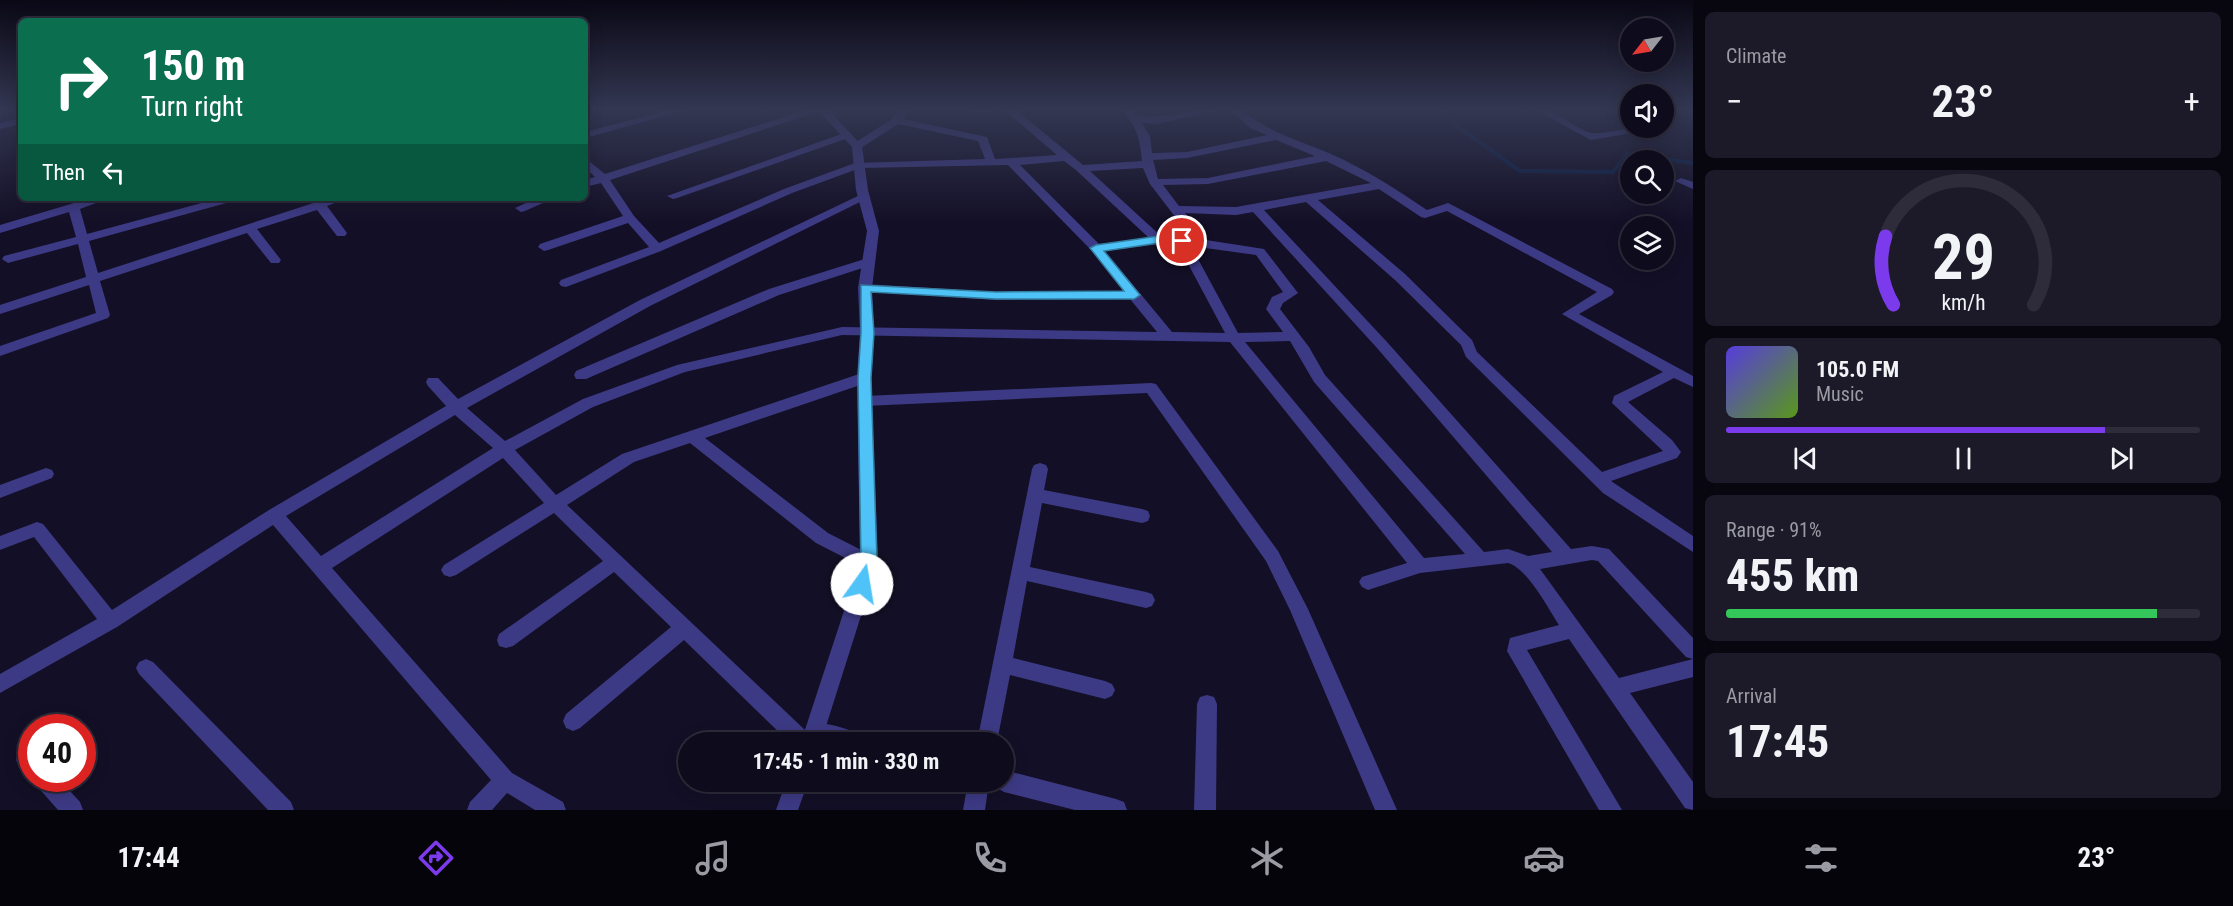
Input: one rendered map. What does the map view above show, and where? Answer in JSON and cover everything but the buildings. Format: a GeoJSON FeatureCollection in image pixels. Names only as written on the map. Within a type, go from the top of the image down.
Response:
{"type":"FeatureCollection","features":[{"type":"Feature","properties":{"kind":"street"},"geometry":{"type":"LineString","coordinates":[[588,183],[702,147]]}},
{"type":"Feature","properties":{"kind":"street"},"geometry":{"type":"LineString","coordinates":[[673,196],[830,147]]}},
{"type":"Feature","properties":{"kind":"street"},"geometry":{"type":"LineString","coordinates":[[811,732],[869,562],[864,378],[867,333],[865,288],[873,231],[854,147]]}},
{"type":"Feature","properties":{"kind":"street"},"geometry":{"type":"LineString","coordinates":[[986,147],[991,162]]}},
{"type":"Feature","properties":{"kind":"street"},"geometry":{"type":"LineString","coordinates":[[1054,147],[1159,240]]}},
{"type":"Feature","properties":{"kind":"street"},"geometry":{"type":"LineString","coordinates":[[1146,147],[1154,182],[1202,243]]}},
{"type":"Feature","properties":{"kind":"street"},"geometry":{"type":"LineString","coordinates":[[1080,168],[1187,155],[1226,147]]}},
{"type":"Feature","properties":{"kind":"street"},"geometry":{"type":"LineString","coordinates":[[1303,147],[1381,185],[1425,214],[1448,207],[1607,292],[1569,314],[1693,382]]}},
{"type":"Feature","properties":{"kind":"street"},"geometry":{"type":"LineString","coordinates":[[566,283],[657,248],[788,191],[859,165],[1011,162],[1068,158]]}},
{"type":"Feature","properties":{"kind":"street"},"geometry":{"type":"LineString","coordinates":[[1154,182],[1208,181],[1328,158]]}},
{"type":"Feature","properties":{"kind":"street"},"geometry":{"type":"LineString","coordinates":[[1011,162],[1096,248],[1168,337]]}},
{"type":"Feature","properties":{"kind":"street"},"geometry":{"type":"LineString","coordinates":[[588,164],[603,178],[630,218],[657,248]]}},
{"type":"Feature","properties":{"kind":"street"},"geometry":{"type":"LineString","coordinates":[[1681,181],[1693,186]]}},
{"type":"Feature","properties":{"kind":"street"},"geometry":{"type":"LineString","coordinates":[[1173,209],[1236,211],[1381,185]]}},
{"type":"Feature","properties":{"kind":"street"},"geometry":{"type":"LineString","coordinates":[[0,684],[110,621],[275,515],[456,407],[645,303],[864,197]]}},
{"type":"Feature","properties":{"kind":"street"},"geometry":{"type":"LineString","coordinates":[[1309,198],[1400,277],[1467,343],[1471,354],[1609,489],[1693,545]]}},
{"type":"Feature","properties":{"kind":"street"},"geometry":{"type":"LineString","coordinates":[[0,229],[93,201]]}},
{"type":"Feature","properties":{"kind":"street"},"geometry":{"type":"LineString","coordinates":[[8,259],[222,201]]}},
{"type":"Feature","properties":{"kind":"street"},"geometry":{"type":"LineString","coordinates":[[0,310],[332,201]]}},
{"type":"Feature","properties":{"kind":"street"},"geometry":{"type":"LineString","coordinates":[[521,208],[540,201]]}},
{"type":"Feature","properties":{"kind":"street"},"geometry":{"type":"LineString","coordinates":[[320,205],[341,233]]}},
{"type":"Feature","properties":{"kind":"street"},"geometry":{"type":"LineString","coordinates":[[0,351],[103,315],[74,207]]}},
{"type":"Feature","properties":{"kind":"street"},"geometry":{"type":"LineString","coordinates":[[1256,208],[1382,345],[1567,557]]}},
{"type":"Feature","properties":{"kind":"street"},"geometry":{"type":"LineString","coordinates":[[544,246],[630,218]]}},
{"type":"Feature","properties":{"kind":"street"},"geometry":{"type":"LineString","coordinates":[[250,228],[274,261]]}},
{"type":"Feature","properties":{"kind":"street"},"geometry":{"type":"LineString","coordinates":[[1096,248],[1159,240],[1202,243],[1260,252],[1291,293],[1277,300],[1273,309],[1304,350],[1319,378],[1480,559]]}},
{"type":"Feature","properties":{"kind":"street"},"geometry":{"type":"LineString","coordinates":[[1182,241],[1234,338],[1420,566]]}},
{"type":"Feature","properties":{"kind":"street"},"geometry":{"type":"LineString","coordinates":[[580,375],[774,292],[868,262]]}},
{"type":"Feature","properties":{"kind":"street"},"geometry":{"type":"LineString","coordinates":[[865,288],[996,296],[1134,295]]}},
{"type":"Feature","properties":{"kind":"street"},"geometry":{"type":"LineString","coordinates":[[320,566],[504,449],[588,403],[682,368],[842,331],[1234,338],[1293,336]]}},
{"type":"Feature","properties":{"kind":"street"},"geometry":{"type":"LineString","coordinates":[[1599,479],[1673,452],[1618,404],[1619,400],[1674,372]]}},
{"type":"Feature","properties":{"kind":"street"},"geometry":{"type":"LineString","coordinates":[[450,570],[628,458],[645,450],[660,448],[864,378]]}},
{"type":"Feature","properties":{"kind":"street"},"geometry":{"type":"LineString","coordinates":[[433,382],[456,407],[504,449],[555,504],[684,628],[801,732]]}},
{"type":"Feature","properties":{"kind":"street"},"geometry":{"type":"LineString","coordinates":[[865,401],[1151,388],[1272,556],[1299,609],[1386,810]]}},
{"type":"Feature","properties":{"kind":"street"},"geometry":{"type":"LineString","coordinates":[[693,437],[822,538],[869,562]]}},
{"type":"Feature","properties":{"kind":"street"},"geometry":{"type":"LineString","coordinates":[[989,732],[1040,469]]}},
{"type":"Feature","properties":{"kind":"street"},"geometry":{"type":"LineString","coordinates":[[0,492],[46,474]]}},
{"type":"Feature","properties":{"kind":"street"},"geometry":{"type":"LineString","coordinates":[[1035,495],[1142,516]]}},
{"type":"Feature","properties":{"kind":"street"},"geometry":{"type":"LineString","coordinates":[[275,515],[505,780],[555,810]]}},
{"type":"Feature","properties":{"kind":"street"},"geometry":{"type":"LineString","coordinates":[[0,543],[37,529],[110,621]]}},
{"type":"Feature","properties":{"kind":"street"},"geometry":{"type":"LineString","coordinates":[[1524,564],[1592,553],[1608,557],[1693,665],[1615,688]]}},
{"type":"Feature","properties":{"kind":"street"},"geometry":{"type":"LineString","coordinates":[[1368,582],[1420,566],[1480,559],[1508,556],[1524,564],[1693,800]]}},
{"type":"Feature","properties":{"kind":"street"},"geometry":{"type":"LineString","coordinates":[[506,640],[615,562]]}},
{"type":"Feature","properties":{"kind":"street"},"geometry":{"type":"LineString","coordinates":[[1020,572],[1146,600]]}},
{"type":"Feature","properties":{"kind":"street"},"geometry":{"type":"LineString","coordinates":[[573,721],[684,628]]}},
{"type":"Feature","properties":{"kind":"street"},"geometry":{"type":"LineString","coordinates":[[1573,630],[1517,644],[1517,651],[1611,810]]}},
{"type":"Feature","properties":{"kind":"street"},"geometry":{"type":"LineString","coordinates":[[1002,664],[1105,690]]}},
{"type":"Feature","properties":{"kind":"street"},"geometry":{"type":"LineString","coordinates":[[146,668],[283,810]]}},
{"type":"Feature","properties":{"kind":"street"},"geometry":{"type":"LineString","coordinates":[[1204,810],[1207,704]]}},
{"type":"Feature","properties":{"kind":"street"},"geometry":{"type":"LineString","coordinates":[[478,810],[505,780]]}},
{"type":"Feature","properties":{"kind":"street"},"geometry":{"type":"LineString","coordinates":[[1014,784],[1086,806],[1116,810]]}},
{"type":"Feature","properties":{"kind":"street"},"geometry":{"type":"LineString","coordinates":[[56,792],[72,810]]}},
{"type":"Feature","properties":{"kind":"street"},"geometry":{"type":"LineString","coordinates":[[787,810],[793,792]]}},
{"type":"Feature","properties":{"kind":"street"},"geometry":{"type":"LineString","coordinates":[[974,810],[977,792]]}},
{"type":"Feature","properties":{"kind":"waterway"},"geometry":{"type":"LineString","coordinates":[[1486,147],[1520,171],[1613,172],[1627,154],[1693,163]]}},
{"type":"Feature","properties":{"kind":"route"},"geometry":{"type":"LineString","coordinates":[[862,584],[869,562],[864,378],[867,333],[865,288],[996,296],[1134,295],[1096,248],[1159,240],[1182,241]]}}]}
